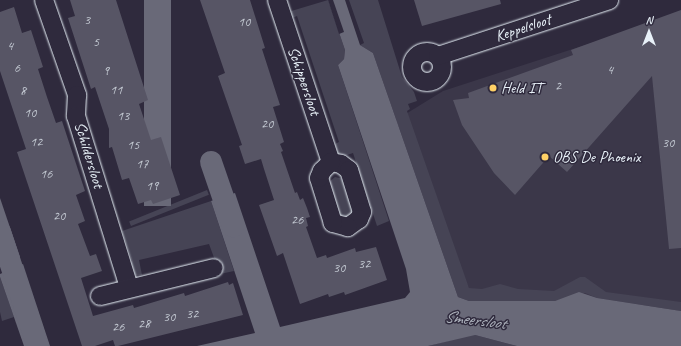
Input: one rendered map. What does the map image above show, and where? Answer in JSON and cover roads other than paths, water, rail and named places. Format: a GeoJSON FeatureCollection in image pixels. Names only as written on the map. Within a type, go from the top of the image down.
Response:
{"type":"FeatureCollection","features":[{"type":"Feature","properties":{"kind":"street","name":"Schildersloot"},"geometry":{"type":"LineString","coordinates":[[44,0],[77,95],[76,116],[129,287]]}},
{"type":"Feature","properties":{"kind":"street","name":"Schippersloot"},"geometry":{"type":"LineString","coordinates":[[277,0],[331,162]]}},
{"type":"Feature","properties":{"kind":"street","name":"Keppelsloot"},"geometry":{"type":"LineString","coordinates":[[438,56],[609,0]]}},
{"type":"Feature","properties":{"kind":"street"},"geometry":{"type":"LineString","coordinates":[[100,296],[129,287],[214,268]]}},
{"type":"Feature","properties":{"kind":"water"},"geometry":{"type":"Polygon","coordinates":[[[144,0],[171,0],[171,206],[144,206],[144,0]]]}},
{"type":"Feature","properties":{"kind":"water","name":"Smeersloot"},"geometry":{"type":"Polygon","coordinates":[[[328,0],[345,0],[360,45],[373,53],[458,297],[469,301],[555,301],[579,292],[597,298],[681,311],[681,346],[517,346],[475,335],[428,346],[197,346],[255,333],[211,201],[235,193],[280,327],[405,298],[410,292],[406,269],[338,65],[344,59],[345,50],[328,0]]]}},
{"type":"Feature","properties":{"kind":"water"},"geometry":{"type":"Polygon","coordinates":[[[0,198],[20,257],[0,264],[0,198]]]}},
{"type":"Feature","properties":{"kind":"water"},"geometry":{"type":"Polygon","coordinates":[[[23,264],[50,346],[24,346],[0,277],[0,274],[23,264]]]}},
{"type":"Feature","properties":{"kind":"waterway"},"geometry":{"type":"LineString","coordinates":[[211,162],[233,226]]}},
{"type":"Feature","properties":{"kind":"waterway"},"geometry":{"type":"LineString","coordinates":[[0,232],[38,346]]}},
{"type":"Feature","properties":{"kind":"place","name":"Held IT"},"geometry":{"type":"Point","coordinates":[493,88]}},
{"type":"Feature","properties":{"kind":"place","name":"OBS De Phoenix"},"geometry":{"type":"Point","coordinates":[545,157]}}]}
